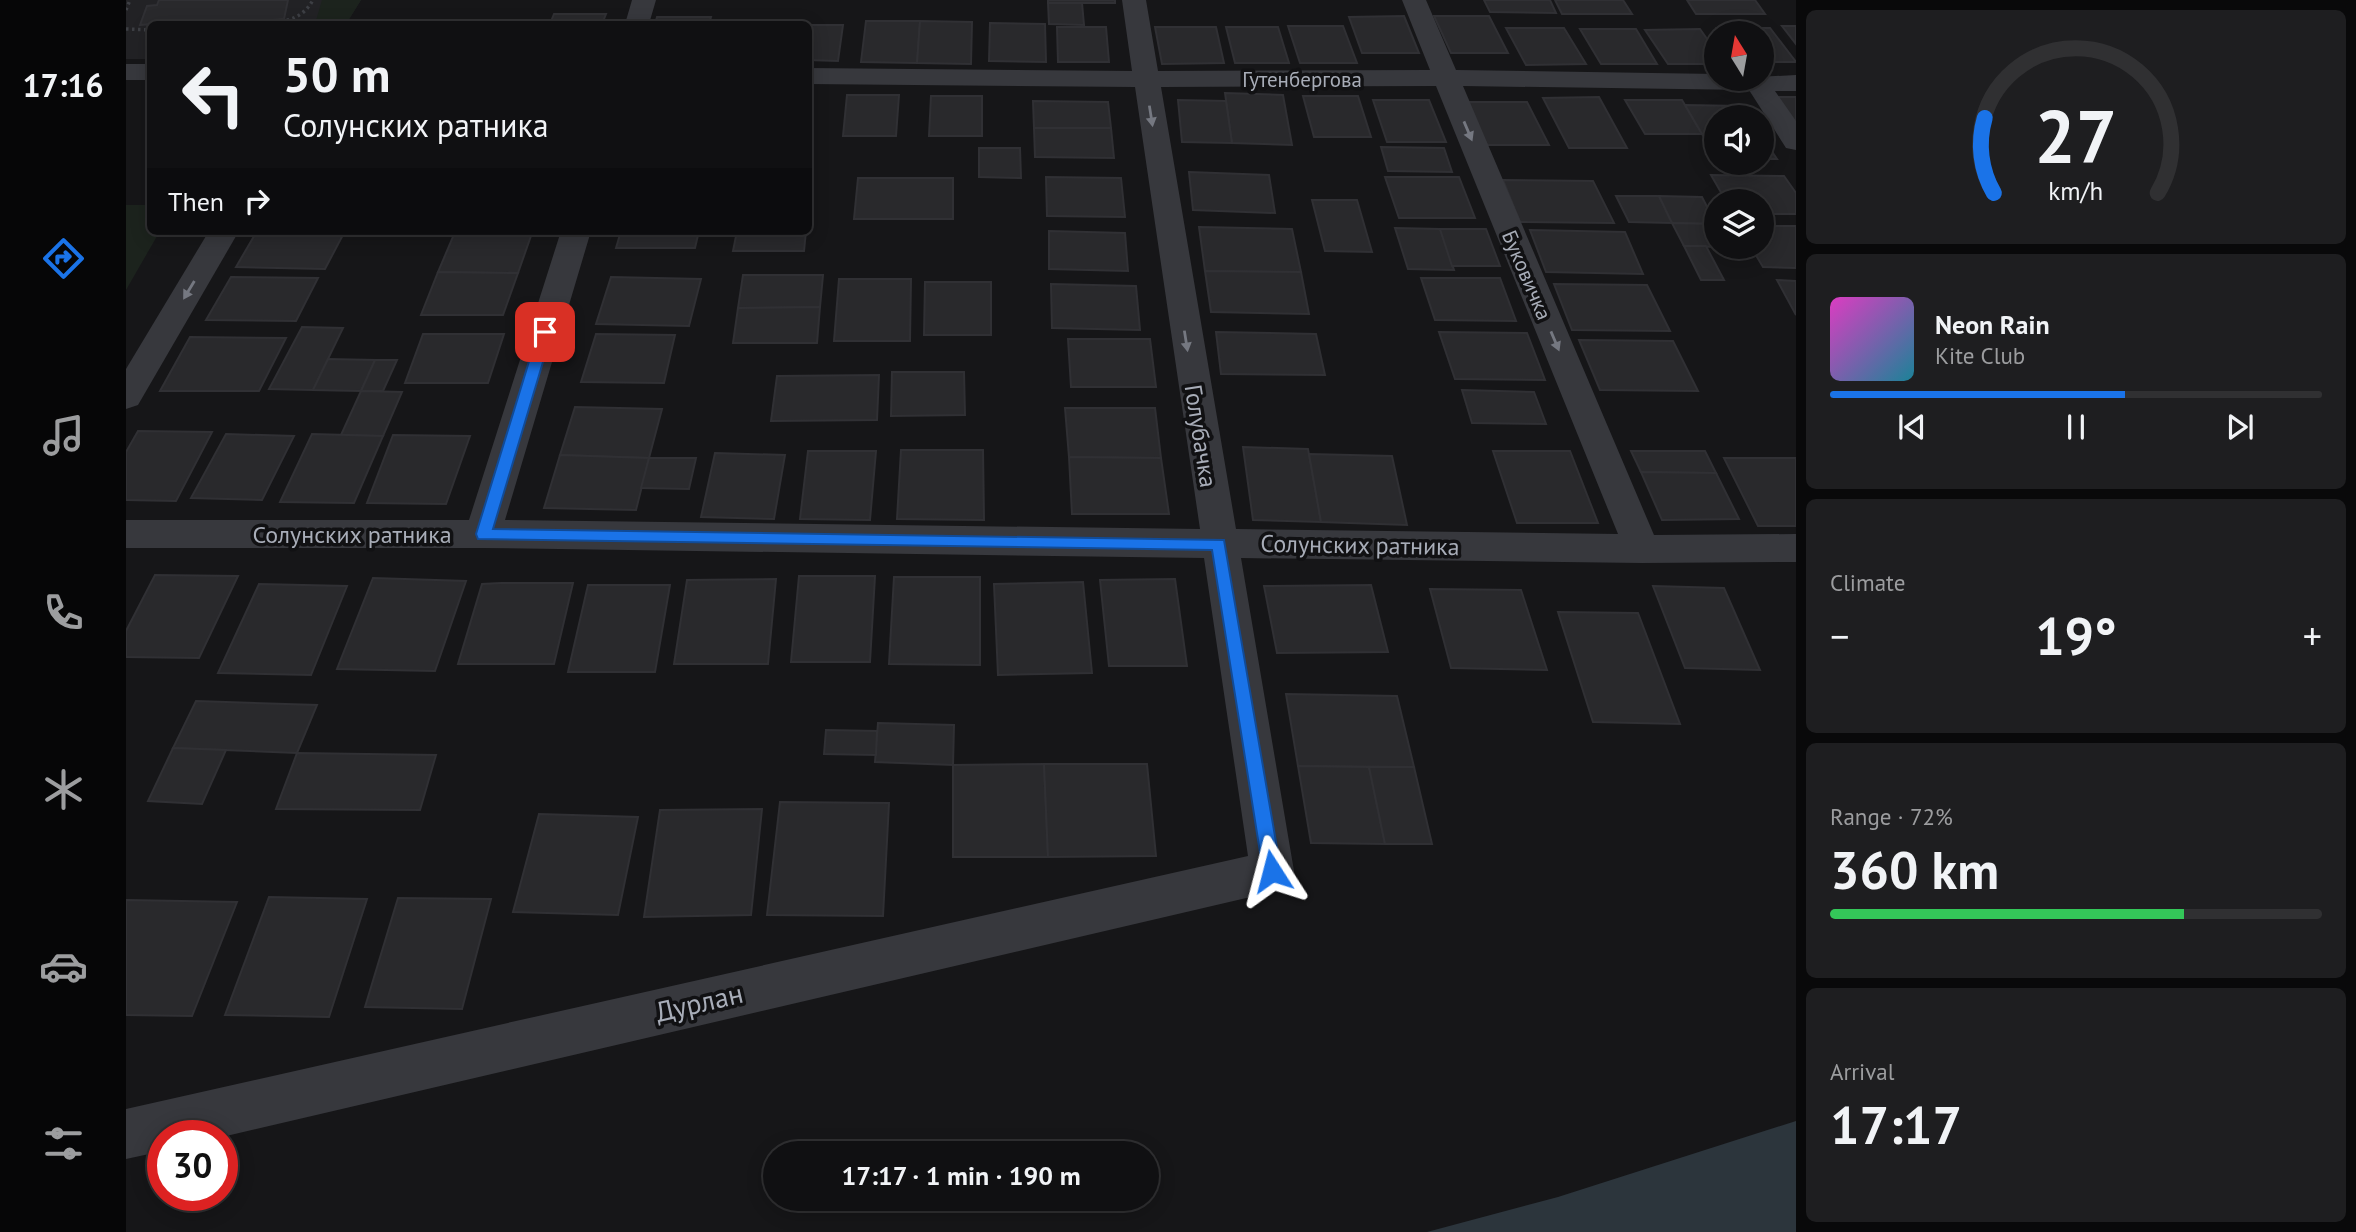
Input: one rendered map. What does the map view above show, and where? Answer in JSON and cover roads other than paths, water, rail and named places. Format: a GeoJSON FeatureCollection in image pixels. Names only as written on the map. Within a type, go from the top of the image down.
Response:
{"type":"FeatureCollection","features":[{"type":"Feature","properties":{"kind":"street"},"geometry":{"type":"LineString","coordinates":[[638,21],[644,0]]}},
{"type":"Feature","properties":{"kind":"street","name":"Голубачка"},"geometry":{"type":"LineString","coordinates":[[1134,0],[1218,544],[1272,871]]}},
{"type":"Feature","properties":{"kind":"street","name":"Буковичка"},"geometry":{"type":"LineString","coordinates":[[1414,0],[1642,549]]}},
{"type":"Feature","properties":{"kind":"street"},"geometry":{"type":"LineString","coordinates":[[126,72],[147,72]]}},
{"type":"Feature","properties":{"kind":"street","name":"Гутенбергова"},"geometry":{"type":"LineString","coordinates":[[812,76],[1445,78],[1704,82]]}},
{"type":"Feature","properties":{"kind":"street","name":"Гутенбергова"},"geometry":{"type":"LineString","coordinates":[[1774,83],[1796,83]]}},
{"type":"Feature","properties":{"kind":"street"},"geometry":{"type":"LineString","coordinates":[[1762,91],[1796,142]]}},
{"type":"Feature","properties":{"kind":"street"},"geometry":{"type":"LineString","coordinates":[[126,397],[222,235]]}},
{"type":"Feature","properties":{"kind":"street"},"geometry":{"type":"LineString","coordinates":[[483,534],[575,235]]}},
{"type":"Feature","properties":{"kind":"street","name":"Солунских ратника"},"geometry":{"type":"LineString","coordinates":[[126,534],[483,534],[1642,549],[1796,548]]}},
{"type":"Feature","properties":{"kind":"street","name":"Дурлан"},"geometry":{"type":"LineString","coordinates":[[126,1134],[1272,871]]}}]}
